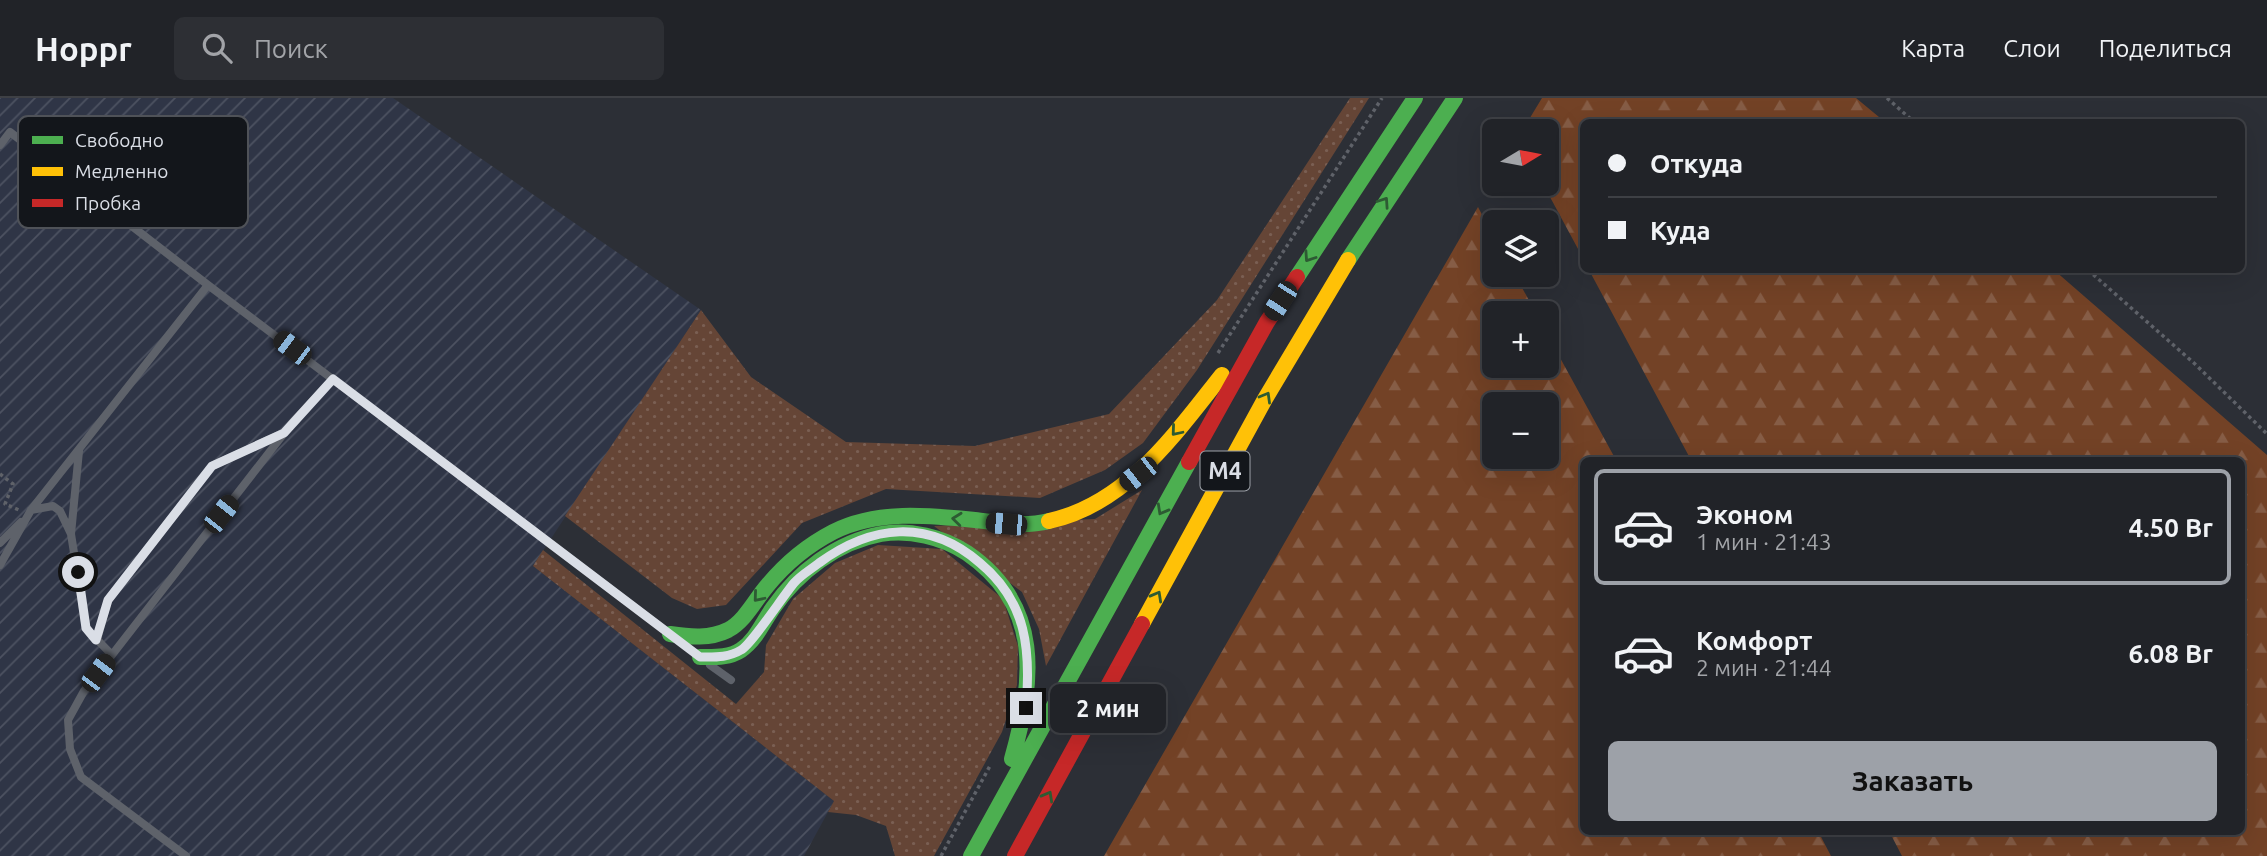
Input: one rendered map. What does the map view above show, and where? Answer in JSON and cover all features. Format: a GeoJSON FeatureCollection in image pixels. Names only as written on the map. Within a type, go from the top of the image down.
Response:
{"type":"FeatureCollection","features":[{"type":"Feature","properties":{"kind":"highway","name":"М4"},"geometry":{"type":"LineString","coordinates":[[971,856],[1267,322],[1415,98]]}},
{"type":"Feature","properties":{"kind":"highway","name":"М4"},"geometry":{"type":"LineString","coordinates":[[1015,856],[1265,398],[1367,229],[1455,98]]}},
{"type":"Feature","properties":{"kind":"highway"},"geometry":{"type":"LineString","coordinates":[[670,634],[702,638],[731,629],[771,581],[796,557],[817,539],[844,526],[897,516],[928,516],[1006,524],[1042,523],[1070,517],[1105,499],[1138,474],[1267,322]]}},
{"type":"Feature","properties":{"kind":"highway"},"geometry":{"type":"LineString","coordinates":[[700,657],[723,658],[744,649],[797,580],[853,541],[881,533],[914,532],[945,541],[970,554],[993,573],[1013,601],[1024,632],[1029,667],[1026,708],[999,803]]}},
{"type":"Feature","properties":{"kind":"lane"},"geometry":{"type":"LineString","coordinates":[[0,145],[10,132],[18,138]]}},
{"type":"Feature","properties":{"kind":"lane"},"geometry":{"type":"LineString","coordinates":[[134,228],[731,680]]}},
{"type":"Feature","properties":{"kind":"lane"},"geometry":{"type":"LineString","coordinates":[[0,543],[30,512],[208,285]]}},
{"type":"Feature","properties":{"kind":"lane"},"geometry":{"type":"LineString","coordinates":[[186,856],[81,777],[70,749],[68,720],[84,691],[284,433],[333,379]]}},
{"type":"Feature","properties":{"kind":"lane"},"geometry":{"type":"LineString","coordinates":[[96,640],[108,600],[212,466],[284,433]]}},
{"type":"Feature","properties":{"kind":"lane"},"geometry":{"type":"LineString","coordinates":[[79,451],[71,534],[86,628],[111,656]]}},
{"type":"Feature","properties":{"kind":"lane"},"geometry":{"type":"LineString","coordinates":[[0,565],[30,512],[53,506],[60,510],[71,534]]}},
{"type":"Feature","properties":{"kind":"path"},"geometry":{"type":"LineString","coordinates":[[1211,364],[1382,98]]}},
{"type":"Feature","properties":{"kind":"path"},"geometry":{"type":"LineString","coordinates":[[1887,98],[1911,119]]}},
{"type":"Feature","properties":{"kind":"path"},"geometry":{"type":"LineString","coordinates":[[2091,273],[2195,364],[2267,434]]}},
{"type":"Feature","properties":{"kind":"path"},"geometry":{"type":"LineString","coordinates":[[0,474],[13,484],[5,504],[30,512]]}},
{"type":"Feature","properties":{"kind":"shaded area"},"geometry":{"type":"Polygon","coordinates":[[[0,98],[393,98],[701,310],[533,566],[834,801],[804,856],[0,856],[0,98]]]}},
{"type":"Feature","properties":{"kind":"shaded area"},"geometry":{"type":"Polygon","coordinates":[[[1350,98],[1369,98],[1197,370],[1143,443],[1105,470],[1040,498],[886,489],[802,523],[726,605],[697,609],[672,598],[565,516],[701,310],[751,377],[846,442],[975,446],[1109,414],[1217,300],[1350,98]]]}},
{"type":"Feature","properties":{"kind":"shaded area"},"geometry":{"type":"Polygon","coordinates":[[[1142,490],[1046,666],[1039,629],[1022,592],[934,526],[1095,519],[1142,490]]]}},
{"type":"Feature","properties":{"kind":"shaded area"},"geometry":{"type":"Polygon","coordinates":[[[878,545],[942,549],[1003,599],[1018,646],[1017,685],[1002,732],[934,856],[895,856],[886,826],[856,815],[828,812],[834,801],[533,566],[543,550],[736,704],[764,672],[766,645],[793,599],[835,563],[878,545]]]}},
{"type":"Feature","properties":{"kind":"green space"},"geometry":{"type":"Polygon","coordinates":[[[1542,98],[1856,98],[1881,119],[1580,119],[1580,253],[1549,196],[1559,196],[1559,119],[1529,119],[1542,98]]]}},
{"type":"Feature","properties":{"kind":"green space"},"geometry":{"type":"Polygon","coordinates":[[[1478,207],[1482,215],[1482,287],[1522,287],[1529,301],[1482,301],[1482,378],[1559,378],[1559,356],[1614,457],[1580,457],[1580,835],[1820,835],[1831,856],[1104,856],[1478,207]]]}},
{"type":"Feature","properties":{"kind":"green space"},"geometry":{"type":"Polygon","coordinates":[[[1591,273],[2057,273],[2267,455],[2267,856],[1902,856],[1891,835],[2245,835],[2245,457],[1689,457],[1591,273]]]}},
{"type":"Feature","properties":{"kind":"traffic: fast"},"geometry":{"type":"LineString","coordinates":[[1297,277],[1415,98]]}},
{"type":"Feature","properties":{"kind":"traffic: fast"},"geometry":{"type":"LineString","coordinates":[[1348,260],[1455,98]]}},
{"type":"Feature","properties":{"kind":"traffic: fast"},"geometry":{"type":"LineString","coordinates":[[971,856],[1189,462]]}},
{"type":"Feature","properties":{"kind":"traffic: fast"},"geometry":{"type":"LineString","coordinates":[[670,634],[707,636],[728,630],[745,616],[767,586],[789,563],[824,537],[850,525],[902,516],[1012,524],[1049,521]]}},
{"type":"Feature","properties":{"kind":"traffic: fast"},"geometry":{"type":"LineString","coordinates":[[700,657],[726,656],[741,650],[755,636],[794,582],[834,551],[881,534],[903,533],[937,539],[958,547],[992,574],[1009,596],[1020,620],[1026,646],[1027,673],[1020,730],[1012,759]]}},
{"type":"Feature","properties":{"kind":"traffic: slow"},"geometry":{"type":"LineString","coordinates":[[1142,624],[1265,399],[1348,260]]}},
{"type":"Feature","properties":{"kind":"traffic: slow"},"geometry":{"type":"LineString","coordinates":[[1049,521],[1077,512],[1126,483],[1167,443],[1222,375]]}},
{"type":"Feature","properties":{"kind":"traffic: jam"},"geometry":{"type":"LineString","coordinates":[[1189,462],[1267,322],[1297,277]]}},
{"type":"Feature","properties":{"kind":"traffic: jam"},"geometry":{"type":"LineString","coordinates":[[1015,856],[1142,624]]}},
{"type":"Feature","properties":{"kind":"route"},"geometry":{"type":"LineString","coordinates":[[78,572],[86,628],[96,640],[108,600],[212,466],[284,433],[333,379],[700,657],[723,658],[744,649],[797,580],[853,541],[881,533],[914,532],[945,541],[970,554],[993,573],[1013,601],[1024,632],[1029,667],[1026,708]]}}]}
